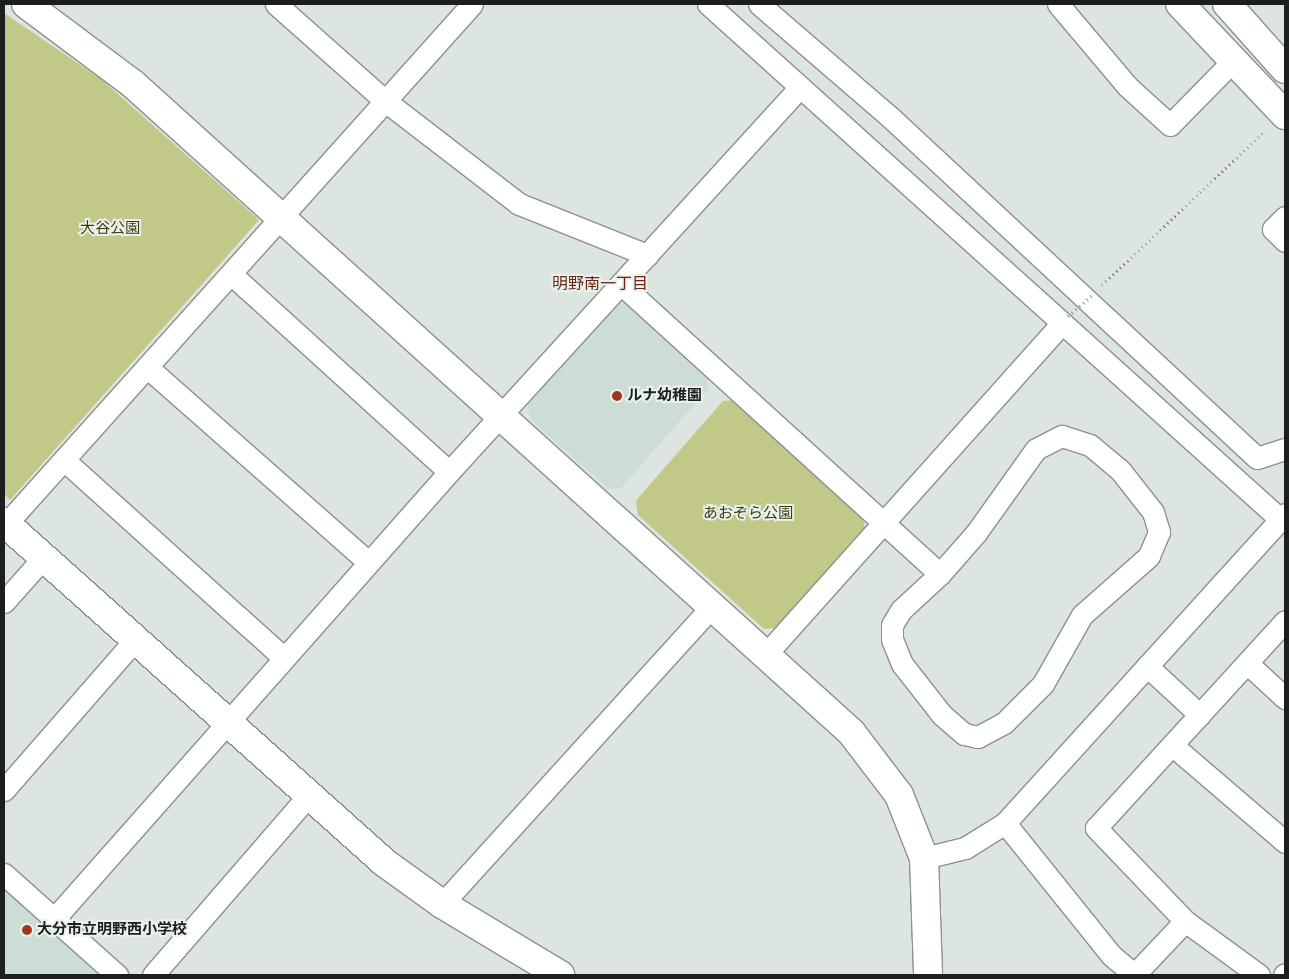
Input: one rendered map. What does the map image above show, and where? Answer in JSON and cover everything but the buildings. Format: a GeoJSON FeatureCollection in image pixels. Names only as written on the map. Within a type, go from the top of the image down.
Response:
{"type":"FeatureCollection","features":[{"type":"Feature","properties":{"kind":"street"},"geometry":{"type":"LineString","coordinates":[[26,4],[96,52],[282,217],[767,653],[876,761],[899,795],[924,858],[928,975]]}},
{"type":"Feature","properties":{"kind":"street"},"geometry":{"type":"LineString","coordinates":[[276,4],[384,100],[519,204],[647,255]]}},
{"type":"Feature","properties":{"kind":"street"},"geometry":{"type":"LineString","coordinates":[[472,4],[384,100],[64,460],[5,523],[307,797],[442,904],[560,975]]}},
{"type":"Feature","properties":{"kind":"street"},"geometry":{"type":"LineString","coordinates":[[708,4],[1065,319],[1283,516],[1005,823],[965,848],[924,858]]}},
{"type":"Feature","properties":{"kind":"street"},"geometry":{"type":"LineString","coordinates":[[759,4],[890,117],[1257,458],[1285,449]]}},
{"type":"Feature","properties":{"kind":"street"},"geometry":{"type":"LineString","coordinates":[[1058,4],[1127,86],[1170,125],[1232,62]]}},
{"type":"Feature","properties":{"kind":"street"},"geometry":{"type":"LineString","coordinates":[[1180,4],[1232,62],[1275,123]]}},
{"type":"Feature","properties":{"kind":"street"},"geometry":{"type":"LineString","coordinates":[[1227,4],[1285,68]]}},
{"type":"Feature","properties":{"kind":"street"},"geometry":{"type":"LineString","coordinates":[[54,919],[224,723],[368,562],[800,87]]}},
{"type":"Feature","properties":{"kind":"street"},"geometry":{"type":"LineString","coordinates":[[1285,217],[1274,229],[1285,241]]}},
{"type":"Feature","properties":{"kind":"street"},"geometry":{"type":"LineString","coordinates":[[231,274],[449,472]]}},
{"type":"Feature","properties":{"kind":"street"},"geometry":{"type":"LineString","coordinates":[[621,284],[940,574]]}},
{"type":"Feature","properties":{"kind":"street"},"geometry":{"type":"LineString","coordinates":[[767,653],[886,525],[1065,319]]}},
{"type":"Feature","properties":{"kind":"street"},"geometry":{"type":"LineString","coordinates":[[147,367],[368,562]]}},
{"type":"Feature","properties":{"kind":"street"},"geometry":{"type":"LineString","coordinates":[[1062,436],[1090,446],[1120,470],[1153,512],[1159,532],[1149,556],[1082,615],[1043,684],[1004,723],[978,737],[964,734],[942,715],[902,664],[892,639],[892,625],[902,610],[940,574],[976,534],[1036,449],[1062,436]]}},
{"type":"Feature","properties":{"kind":"street"},"geometry":{"type":"LineString","coordinates":[[64,460],[283,657]]}},
{"type":"Feature","properties":{"kind":"street"},"geometry":{"type":"LineString","coordinates":[[4,602],[43,558]]}},
{"type":"Feature","properties":{"kind":"street"},"geometry":{"type":"LineString","coordinates":[[442,904],[713,605]]}},
{"type":"Feature","properties":{"kind":"street"},"geometry":{"type":"LineString","coordinates":[[1258,975],[1185,921],[1096,828],[1285,621]]}},
{"type":"Feature","properties":{"kind":"street"},"geometry":{"type":"LineString","coordinates":[[4,790],[134,641]]}},
{"type":"Feature","properties":{"kind":"street"},"geometry":{"type":"LineString","coordinates":[[1247,663],[1285,698]]}},
{"type":"Feature","properties":{"kind":"street"},"geometry":{"type":"LineString","coordinates":[[1147,666],[1200,715]]}},
{"type":"Feature","properties":{"kind":"street"},"geometry":{"type":"LineString","coordinates":[[1172,745],[1285,842]]}},
{"type":"Feature","properties":{"kind":"street"},"geometry":{"type":"LineString","coordinates":[[153,975],[307,797]]}},
{"type":"Feature","properties":{"kind":"street"},"geometry":{"type":"LineString","coordinates":[[1005,823],[1111,955],[1134,975],[1185,921]]}},
{"type":"Feature","properties":{"kind":"street"},"geometry":{"type":"LineString","coordinates":[[4,874],[117,975]]}},
{"type":"Feature","properties":{"kind":"path"},"geometry":{"type":"LineString","coordinates":[[1065,319],[1275,123]]}},
{"type":"Feature","properties":{"kind":"shaded area","name":"ルナ幼稚園"},"geometry":{"type":"Polygon","coordinates":[[[626,303],[707,377],[708,389],[621,488],[609,489],[531,420],[527,403],[614,304],[626,303]]]}},
{"type":"Feature","properties":{"kind":"shaded area","name":"大分市立明野西小学校"},"geometry":{"type":"Polygon","coordinates":[[[4,889],[97,972],[93,975],[4,975],[4,889]]]}},
{"type":"Feature","properties":{"kind":"green space","name":"大谷公園"},"geometry":{"type":"Polygon","coordinates":[[[4,13],[101,79],[259,220],[10,500],[4,494],[4,13]]]}},
{"type":"Feature","properties":{"kind":"green space","name":"あおぞら公園"},"geometry":{"type":"Polygon","coordinates":[[[734,400],[863,517],[865,530],[775,628],[764,629],[638,515],[636,501],[645,490],[723,401],[734,400]]]}},
{"type":"Feature","properties":{"kind":"place","name":"ルナ幼稚園"},"geometry":{"type":"Point","coordinates":[617,396]}},
{"type":"Feature","properties":{"kind":"place","name":"大分市立明野西小学校"},"geometry":{"type":"Point","coordinates":[27,930]}},
{"type":"Feature","properties":{"kind":"district","name":"明野南一丁目"},"geometry":{"type":"Point","coordinates":[600,284]}}]}
